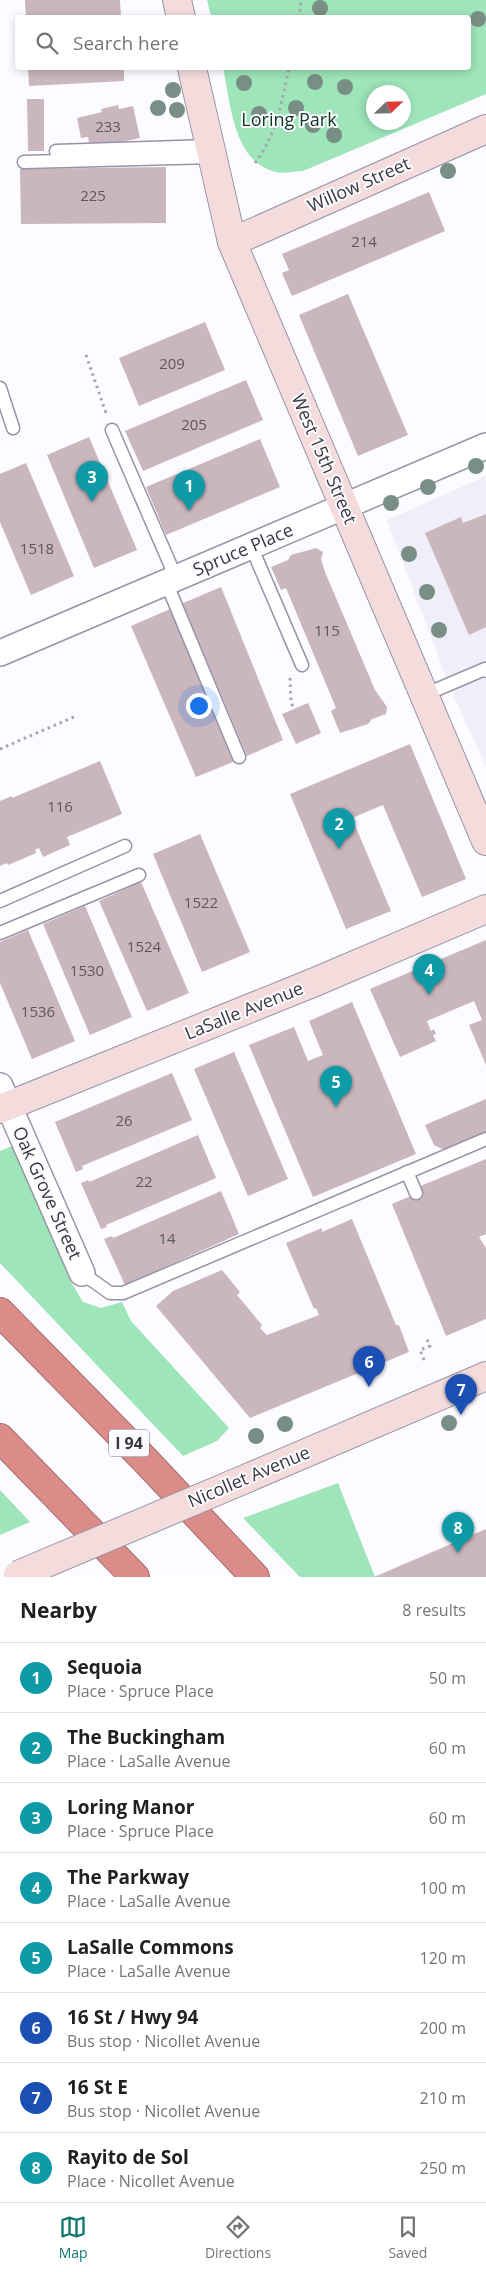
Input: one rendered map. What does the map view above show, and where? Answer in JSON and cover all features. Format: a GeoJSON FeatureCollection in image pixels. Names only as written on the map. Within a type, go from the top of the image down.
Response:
{"type":"FeatureCollection","features":[{"type":"Feature","properties":{"kind":"highway","name":"I 94"},"geometry":{"type":"LineString","coordinates":[[0,1312],[146,1461],[255,1577]]}},
{"type":"Feature","properties":{"kind":"highway"},"geometry":{"type":"LineString","coordinates":[[0,1438],[134,1577]]}},
{"type":"Feature","properties":{"kind":"street"},"geometry":{"type":"LineString","coordinates":[[177,0],[180,15]]}},
{"type":"Feature","properties":{"kind":"street","name":"West 15th Street"},"geometry":{"type":"LineString","coordinates":[[192,70],[232,242],[486,841]]}},
{"type":"Feature","properties":{"kind":"street","name":"Willow Street"},"geometry":{"type":"LineString","coordinates":[[232,242],[486,129]]}},
{"type":"Feature","properties":{"kind":"street","name":"Spruce Place"},"geometry":{"type":"LineString","coordinates":[[0,653],[486,446]]}},
{"type":"Feature","properties":{"kind":"street","name":"LaSalle Avenue"},"geometry":{"type":"LineString","coordinates":[[3,1100],[315,982],[486,909]]}},
{"type":"Feature","properties":{"kind":"street","name":"Oak Grove Street"},"geometry":{"type":"LineString","coordinates":[[3,1100],[82,1273]]}},
{"type":"Feature","properties":{"kind":"street","name":"Nicollet Avenue"},"geometry":{"type":"LineString","coordinates":[[15,1576],[486,1376]]}},
{"type":"Feature","properties":{"kind":"lane"},"geometry":{"type":"LineString","coordinates":[[56,151],[211,152]]}},
{"type":"Feature","properties":{"kind":"lane"},"geometry":{"type":"LineString","coordinates":[[24,162],[211,152]]}},
{"type":"Feature","properties":{"kind":"lane"},"geometry":{"type":"LineString","coordinates":[[0,388],[13,428]]}},
{"type":"Feature","properties":{"kind":"lane"},"geometry":{"type":"LineString","coordinates":[[112,430],[239,756]]}},
{"type":"Feature","properties":{"kind":"lane"},"geometry":{"type":"LineString","coordinates":[[251,546],[296,668]]}},
{"type":"Feature","properties":{"kind":"lane"},"geometry":{"type":"LineString","coordinates":[[424,695],[485,669],[486,671]]}},
{"type":"Feature","properties":{"kind":"lane"},"geometry":{"type":"LineString","coordinates":[[0,901],[125,846]]}},
{"type":"Feature","properties":{"kind":"lane"},"geometry":{"type":"LineString","coordinates":[[0,933],[139,874]]}},
{"type":"Feature","properties":{"kind":"lane"},"geometry":{"type":"LineString","coordinates":[[82,1273],[110,1293],[123,1293],[486,1139]]}},
{"type":"Feature","properties":{"kind":"lane"},"geometry":{"type":"LineString","coordinates":[[407,1172],[416,1194]]}},
{"type":"Feature","properties":{"kind":"path"},"geometry":{"type":"LineString","coordinates":[[299,15],[301,0]]}},
{"type":"Feature","properties":{"kind":"path"},"geometry":{"type":"LineString","coordinates":[[255,163],[264,151],[279,112],[289,70]]}},
{"type":"Feature","properties":{"kind":"path"},"geometry":{"type":"LineString","coordinates":[[86,355],[112,430]]}},
{"type":"Feature","properties":{"kind":"path"},"geometry":{"type":"LineString","coordinates":[[294,709],[289,686],[296,668]]}},
{"type":"Feature","properties":{"kind":"path"},"geometry":{"type":"LineString","coordinates":[[0,749],[76,716]]}},
{"type":"Feature","properties":{"kind":"path"},"geometry":{"type":"LineString","coordinates":[[424,1360],[420,1350],[430,1346],[426,1337]]}},
{"type":"Feature","properties":{"kind":"shaded area"},"geometry":{"type":"Polygon","coordinates":[[[486,476],[486,767],[449,685],[387,520],[486,476]]]}},
{"type":"Feature","properties":{"kind":"green space","name":"Loring Park"},"geometry":{"type":"Polygon","coordinates":[[[207,0],[486,0],[486,94],[411,126],[411,85],[366,85],[366,130],[400,130],[303,171],[276,172],[262,166],[251,157],[242,144],[236,130],[223,70],[471,70],[471,15],[211,15],[207,0]]]}},
{"type":"Feature","properties":{"kind":"green space"},"geometry":{"type":"Polygon","coordinates":[[[12,1146],[71,1282],[83,1302],[101,1308],[122,1302],[131,1321],[229,1428],[217,1441],[183,1456],[0,1263],[0,1151],[12,1146]]]}},
{"type":"Feature","properties":{"kind":"green space"},"geometry":{"type":"Polygon","coordinates":[[[338,1483],[375,1577],[300,1577],[243,1518],[338,1483]]]}},
{"type":"Feature","properties":{"kind":"green space"},"geometry":{"type":"Polygon","coordinates":[[[0,1490],[30,1522],[0,1535],[0,1490]]]}},
{"type":"Feature","properties":{"kind":"building"},"geometry":{"type":"Polygon","coordinates":[[[25,0],[120,0],[121,15],[26,15],[25,0]]]}},
{"type":"Feature","properties":{"kind":"building"},"geometry":{"type":"Polygon","coordinates":[[[28,70],[124,70],[124,81],[29,86],[28,70]]]}},
{"type":"Feature","properties":{"kind":"building"},"geometry":{"type":"Polygon","coordinates":[[[27,99],[44,99],[44,151],[28,151],[27,99]]]}},
{"type":"Feature","properties":{"kind":"building"},"geometry":{"type":"Polygon","coordinates":[[[118,105],[119,109],[133,106],[140,138],[90,149],[88,137],[81,138],[77,118],[102,112],[101,109],[118,105]]]}},
{"type":"Feature","properties":{"kind":"building"},"geometry":{"type":"Polygon","coordinates":[[[166,167],[166,223],[21,224],[20,169],[166,167]]]}},
{"type":"Feature","properties":{"kind":"building"},"geometry":{"type":"Polygon","coordinates":[[[429,192],[445,231],[292,296],[282,273],[289,270],[282,254],[429,192]]]}},
{"type":"Feature","properties":{"kind":"building"},"geometry":{"type":"Polygon","coordinates":[[[348,294],[408,435],[358,456],[299,315],[348,294]]]}},
{"type":"Feature","properties":{"kind":"building"},"geometry":{"type":"Polygon","coordinates":[[[205,322],[225,370],[139,406],[119,358],[205,322]]]}},
{"type":"Feature","properties":{"kind":"building"},"geometry":{"type":"Polygon","coordinates":[[[246,380],[263,420],[143,471],[125,431],[246,380]]]}},
{"type":"Feature","properties":{"kind":"building"},"geometry":{"type":"Polygon","coordinates":[[[89,437],[137,550],[94,568],[47,455],[89,437]]]}},
{"type":"Feature","properties":{"kind":"building"},"geometry":{"type":"Polygon","coordinates":[[[260,439],[280,487],[166,535],[146,487],[260,439]]]}},
{"type":"Feature","properties":{"kind":"building"},"geometry":{"type":"Polygon","coordinates":[[[26,463],[74,576],[31,595],[0,522],[0,474],[26,463]]]}},
{"type":"Feature","properties":{"kind":"building"},"geometry":{"type":"Polygon","coordinates":[[[486,514],[486,627],[469,635],[425,533],[461,517],[463,523],[486,514]]]}},
{"type":"Feature","properties":{"kind":"building"},"geometry":{"type":"Polygon","coordinates":[[[316,548],[323,552],[321,559],[325,572],[375,690],[387,707],[386,714],[372,719],[368,724],[340,733],[331,711],[336,708],[286,588],[281,590],[271,567],[288,560],[291,555],[316,548]]]}},
{"type":"Feature","properties":{"kind":"building"},"geometry":{"type":"Polygon","coordinates":[[[221,587],[283,740],[247,756],[185,609],[183,610],[181,604],[221,587]]]}},
{"type":"Feature","properties":{"kind":"building"},"geometry":{"type":"Polygon","coordinates":[[[170,609],[233,762],[196,777],[131,626],[170,609]]]}},
{"type":"Feature","properties":{"kind":"building"},"geometry":{"type":"Polygon","coordinates":[[[308,703],[321,733],[296,744],[282,714],[308,703]]]}},
{"type":"Feature","properties":{"kind":"building"},"geometry":{"type":"Polygon","coordinates":[[[410,744],[466,879],[422,897],[383,805],[352,818],[391,911],[346,929],[290,794],[410,744]]]}},
{"type":"Feature","properties":{"kind":"building"},"geometry":{"type":"Polygon","coordinates":[[[100,761],[122,814],[67,837],[70,845],[43,857],[39,848],[35,850],[36,853],[8,865],[7,863],[0,866],[0,801],[12,796],[12,798],[100,761]]]}},
{"type":"Feature","properties":{"kind":"building"},"geometry":{"type":"Polygon","coordinates":[[[200,834],[250,952],[202,972],[153,854],[200,834]]]}},
{"type":"Feature","properties":{"kind":"building"},"geometry":{"type":"Polygon","coordinates":[[[141,882],[189,993],[147,1011],[99,901],[141,882]]]}},
{"type":"Feature","properties":{"kind":"building"},"geometry":{"type":"Polygon","coordinates":[[[85,906],[132,1017],[90,1035],[43,924],[85,906]]]}},
{"type":"Feature","properties":{"kind":"building"},"geometry":{"type":"Polygon","coordinates":[[[28,930],[75,1041],[32,1059],[0,983],[0,942],[28,930]]]}},
{"type":"Feature","properties":{"kind":"building"},"geometry":{"type":"Polygon","coordinates":[[[486,940],[486,1065],[469,1025],[482,1020],[474,1001],[427,1021],[431,1031],[434,1029],[436,1034],[433,1035],[436,1041],[400,1057],[370,989],[486,940]]]}},
{"type":"Feature","properties":{"kind":"building"},"geometry":{"type":"Polygon","coordinates":[[[352,1002],[416,1154],[313,1197],[249,1045],[294,1027],[308,1061],[323,1055],[309,1021],[352,1002]]]}},
{"type":"Feature","properties":{"kind":"building"},"geometry":{"type":"Polygon","coordinates":[[[234,1052],[288,1179],[248,1196],[194,1069],[234,1052]]]}},
{"type":"Feature","properties":{"kind":"building"},"geometry":{"type":"Polygon","coordinates":[[[172,1073],[192,1120],[82,1166],[83,1169],[76,1172],[55,1122],[172,1073]]]}},
{"type":"Feature","properties":{"kind":"building"},"geometry":{"type":"Polygon","coordinates":[[[486,1099],[486,1134],[446,1151],[434,1145],[425,1125],[486,1099]]]}},
{"type":"Feature","properties":{"kind":"building"},"geometry":{"type":"Polygon","coordinates":[[[198,1135],[216,1178],[106,1225],[107,1227],[101,1229],[81,1183],[88,1180],[89,1182],[198,1135]]]}},
{"type":"Feature","properties":{"kind":"building"},"geometry":{"type":"Polygon","coordinates":[[[486,1159],[486,1234],[479,1237],[486,1248],[486,1319],[446,1336],[392,1204],[420,1192],[418,1187],[486,1159]]]}},
{"type":"Feature","properties":{"kind":"building"},"geometry":{"type":"Polygon","coordinates":[[[221,1191],[239,1234],[125,1285],[104,1239],[112,1236],[113,1238],[221,1191]]]}},
{"type":"Feature","properties":{"kind":"building"},"geometry":{"type":"Polygon","coordinates":[[[352,1219],[409,1352],[250,1418],[156,1306],[173,1291],[222,1270],[240,1292],[237,1295],[262,1325],[260,1328],[267,1335],[319,1315],[316,1308],[314,1309],[286,1243],[322,1228],[322,1232],[352,1219]]]}},
{"type":"Feature","properties":{"kind":"building"},"geometry":{"type":"Polygon","coordinates":[[[486,1529],[486,1577],[374,1577],[486,1529]]]}},
{"type":"Feature","properties":{"kind":"place","name":"Loring Manor"},"geometry":{"type":"Point","coordinates":[92,502]}},
{"type":"Feature","properties":{"kind":"place","name":"Sequoia"},"geometry":{"type":"Point","coordinates":[189,511]}},
{"type":"Feature","properties":{"kind":"place","name":"The Buckingham"},"geometry":{"type":"Point","coordinates":[339,849]}},
{"type":"Feature","properties":{"kind":"place","name":"The Parkway"},"geometry":{"type":"Point","coordinates":[429,995]}},
{"type":"Feature","properties":{"kind":"place","name":"LaSalle Commons"},"geometry":{"type":"Point","coordinates":[336,1107]}},
{"type":"Feature","properties":{"kind":"place","name":"16 St / Hwy 94"},"geometry":{"type":"Point","coordinates":[369,1387]}},
{"type":"Feature","properties":{"kind":"place","name":"16 St E"},"geometry":{"type":"Point","coordinates":[461,1415]}},
{"type":"Feature","properties":{"kind":"place","name":"Rayito de Sol"},"geometry":{"type":"Point","coordinates":[458,1553]}}]}
